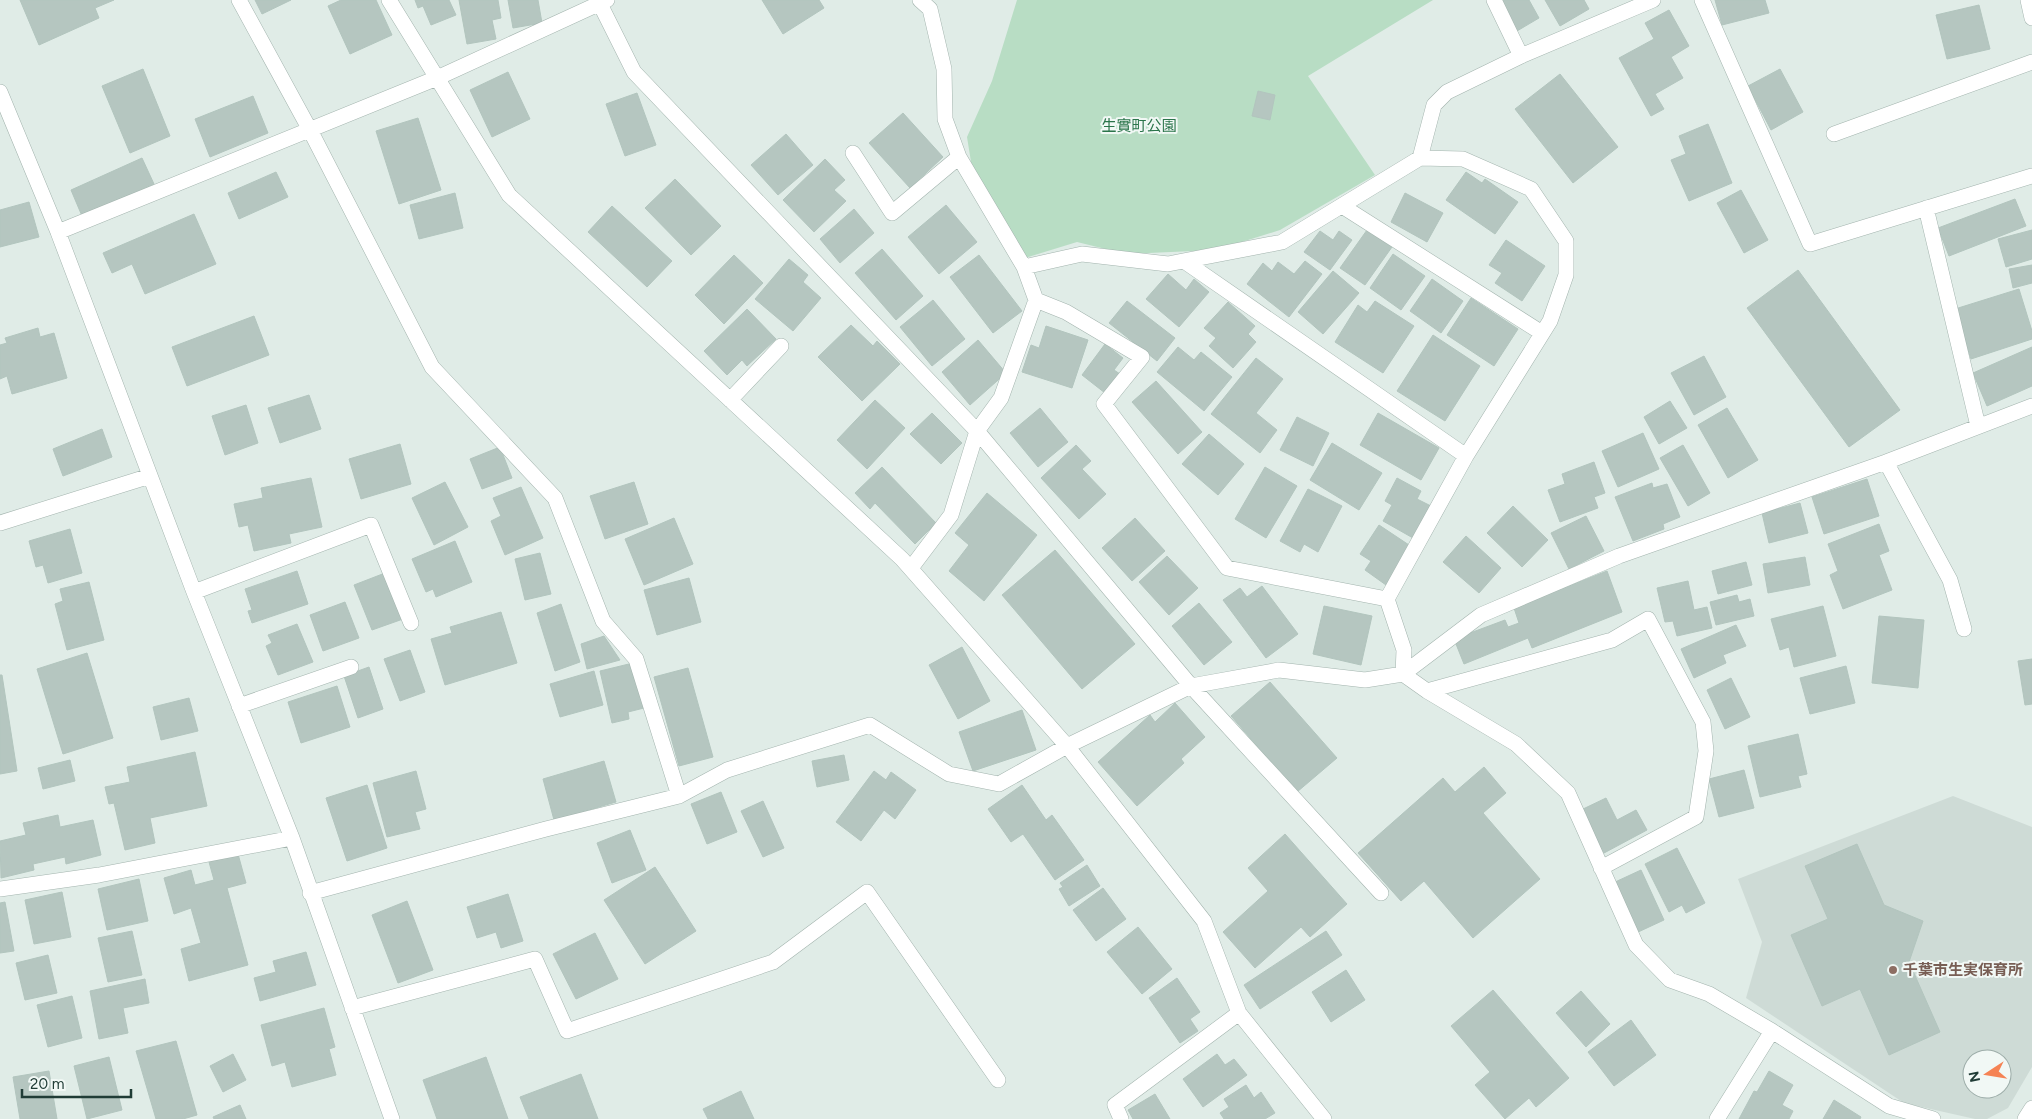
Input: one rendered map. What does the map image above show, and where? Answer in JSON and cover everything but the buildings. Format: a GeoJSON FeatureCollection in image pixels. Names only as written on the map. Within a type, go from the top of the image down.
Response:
{"type":"FeatureCollection","features":[{"type":"Feature","properties":{"kind":"street"},"geometry":{"type":"LineString","coordinates":[[239,0],[310,130],[432,367],[555,498],[603,620],[636,660],[679,796]]}},
{"type":"Feature","properties":{"kind":"street"},"geometry":{"type":"LineString","coordinates":[[389,0],[509,195],[910,568],[1067,746],[1204,921],[1239,1013],[1324,1119]]}},
{"type":"Feature","properties":{"kind":"street"},"geometry":{"type":"LineString","coordinates":[[910,568],[951,515],[977,431],[1001,398],[1036,300],[1024,267],[959,157],[945,119],[944,70],[930,9],[920,0]]}},
{"type":"Feature","properties":{"kind":"street"},"geometry":{"type":"LineString","coordinates":[[1494,0],[1521,56]]}},
{"type":"Feature","properties":{"kind":"street"},"geometry":{"type":"LineString","coordinates":[[1420,158],[1434,105],[1447,92],[1521,56],[1652,0]]}},
{"type":"Feature","properties":{"kind":"street"},"geometry":{"type":"LineString","coordinates":[[1702,0],[1810,244],[2032,176]]}},
{"type":"Feature","properties":{"kind":"street"},"geometry":{"type":"LineString","coordinates":[[2028,0],[2032,18]]}},
{"type":"Feature","properties":{"kind":"street"},"geometry":{"type":"LineString","coordinates":[[58,232],[437,78],[602,1],[634,72],[977,431],[1191,686],[1381,892]]}},
{"type":"Feature","properties":{"kind":"street"},"geometry":{"type":"LineString","coordinates":[[1834,134],[2032,62]]}},
{"type":"Feature","properties":{"kind":"street"},"geometry":{"type":"LineString","coordinates":[[0,92],[58,232],[194,592],[292,838],[392,1119]]}},
{"type":"Feature","properties":{"kind":"street"},"geometry":{"type":"LineString","coordinates":[[853,153],[892,213],[959,157]]}},
{"type":"Feature","properties":{"kind":"street"},"geometry":{"type":"LineString","coordinates":[[1024,267],[1082,254],[1168,264],[1282,242],[1420,158],[1462,159],[1531,189],[1566,241],[1566,275],[1550,321],[1466,456],[1388,599],[1404,650],[1403,674]]}},
{"type":"Feature","properties":{"kind":"street"},"geometry":{"type":"LineString","coordinates":[[1342,206],[1542,333]]}},
{"type":"Feature","properties":{"kind":"street"},"geometry":{"type":"LineString","coordinates":[[1926,208],[1978,426]]}},
{"type":"Feature","properties":{"kind":"street"},"geometry":{"type":"LineString","coordinates":[[1184,261],[1466,456]]}},
{"type":"Feature","properties":{"kind":"street"},"geometry":{"type":"LineString","coordinates":[[1036,300],[1066,312],[1142,358],[1104,404],[1227,568],[1388,599]]}},
{"type":"Feature","properties":{"kind":"street"},"geometry":{"type":"LineString","coordinates":[[730,400],[781,346]]}},
{"type":"Feature","properties":{"kind":"street"},"geometry":{"type":"LineString","coordinates":[[310,893],[546,828],[679,796],[727,770],[870,725],[950,774],[999,784],[1067,746],[1191,686],[1279,670],[1365,680],[1403,674],[1481,615],[1619,556],[1886,462],[2032,406]]}},
{"type":"Feature","properties":{"kind":"street"},"geometry":{"type":"LineString","coordinates":[[1886,462],[1950,580],[1964,629]]}},
{"type":"Feature","properties":{"kind":"street"},"geometry":{"type":"LineString","coordinates":[[0,523],[150,476]]}},
{"type":"Feature","properties":{"kind":"street"},"geometry":{"type":"LineString","coordinates":[[194,592],[371,526],[411,623]]}},
{"type":"Feature","properties":{"kind":"street"},"geometry":{"type":"LineString","coordinates":[[1427,691],[1612,640],[1648,619],[1703,722],[1706,751],[1696,817],[1601,868]]}},
{"type":"Feature","properties":{"kind":"street"},"geometry":{"type":"LineString","coordinates":[[239,706],[351,667]]}},
{"type":"Feature","properties":{"kind":"street"},"geometry":{"type":"LineString","coordinates":[[1403,674],[1427,691],[1516,744],[1568,793],[1636,945],[1670,980],[1709,994],[1772,1031],[1889,1106],[1933,1119]]}},
{"type":"Feature","properties":{"kind":"street"},"geometry":{"type":"LineString","coordinates":[[0,889],[99,875],[292,838]]}},
{"type":"Feature","properties":{"kind":"street"},"geometry":{"type":"LineString","coordinates":[[352,1008],[535,959],[567,1031],[773,962],[867,892],[998,1080]]}},
{"type":"Feature","properties":{"kind":"street"},"geometry":{"type":"LineString","coordinates":[[1121,1119],[1115,1105],[1239,1013]]}},
{"type":"Feature","properties":{"kind":"street"},"geometry":{"type":"LineString","coordinates":[[1717,1119],[1772,1031]]}},
{"type":"Feature","properties":{"kind":"street"},"geometry":{"type":"LineString","coordinates":[[2025,1119],[2032,1108]]}},
{"type":"Feature","properties":{"kind":"shaded area","name":"千葉市生実保育所"},"geometry":{"type":"Polygon","coordinates":[[[1953,796],[2032,827],[2032,1067],[2008,1108],[1987,1119],[1975,1119],[1904,1103],[1746,998],[1762,942],[1738,879],[1953,796]]]}},
{"type":"Feature","properties":{"kind":"green space","name":"生實町公園"},"geometry":{"type":"Polygon","coordinates":[[[1017,0],[1433,0],[1308,76],[1375,175],[1280,230],[1216,250],[1126,254],[1077,242],[1025,258],[972,168],[967,137],[992,81],[1017,0]]]}},
{"type":"Feature","properties":{"kind":"place","name":"千葉市生実保育所"},"geometry":{"type":"Point","coordinates":[1893,970]}}]}
